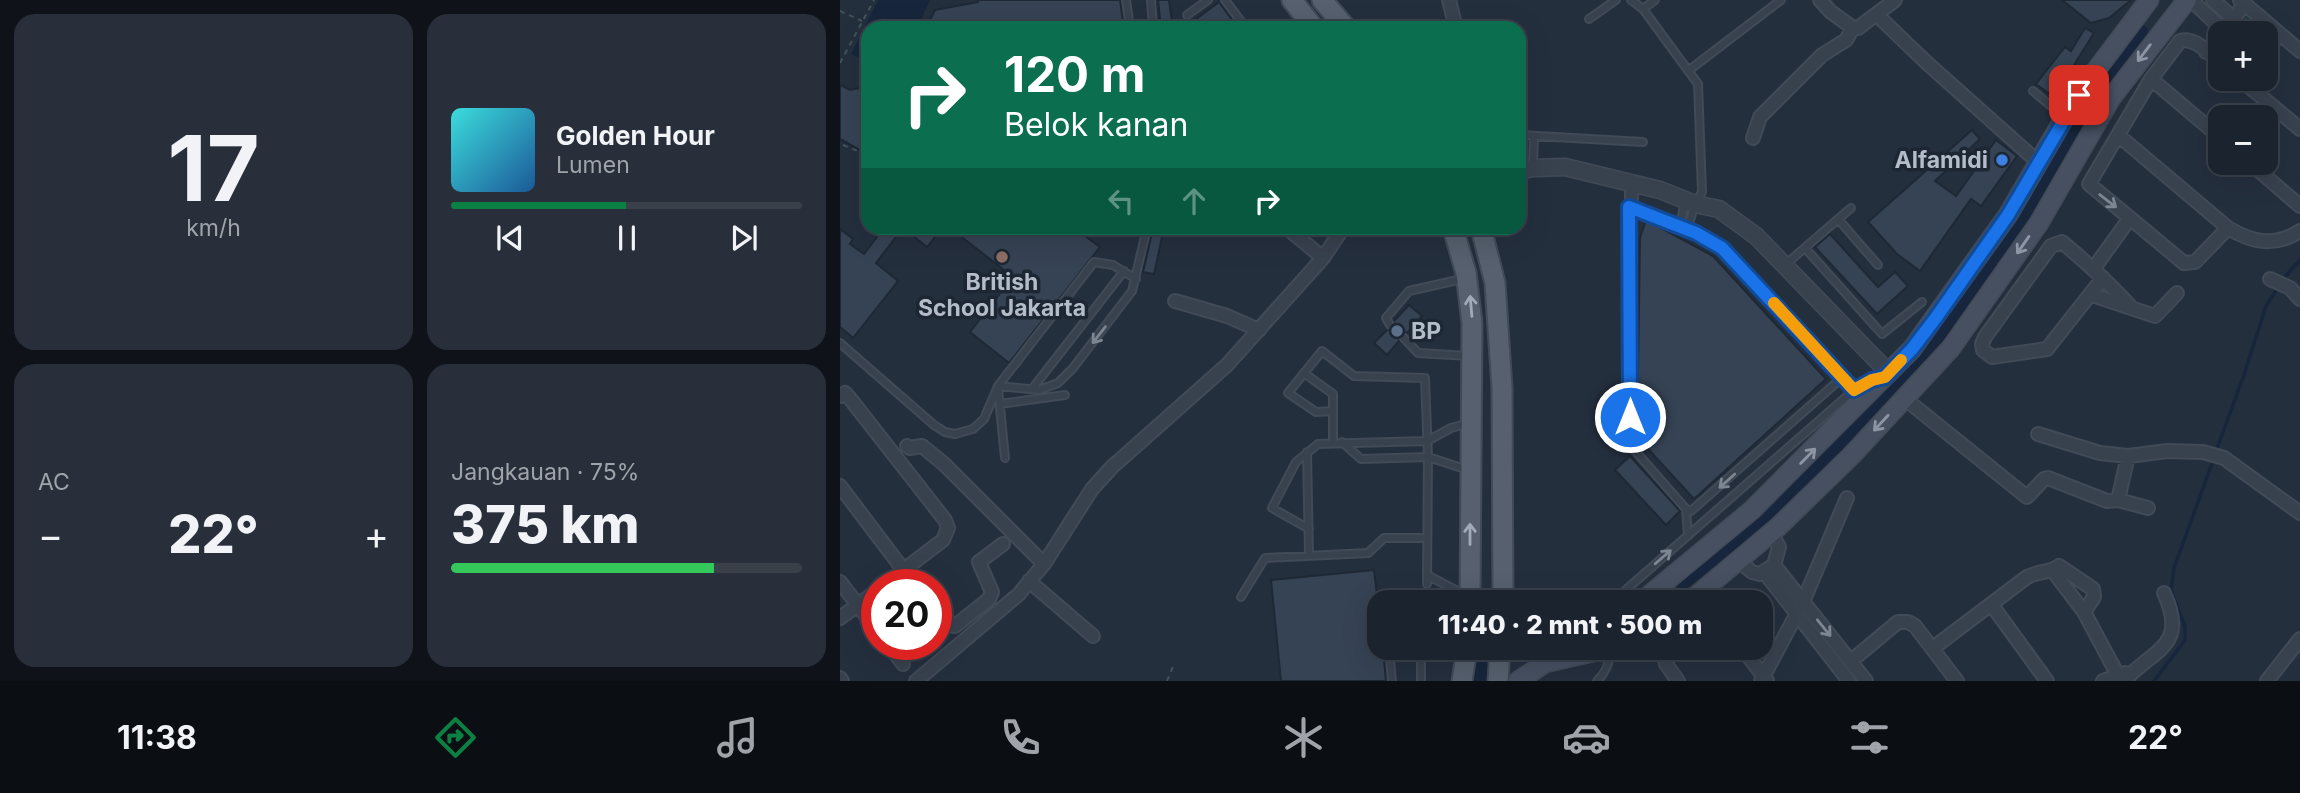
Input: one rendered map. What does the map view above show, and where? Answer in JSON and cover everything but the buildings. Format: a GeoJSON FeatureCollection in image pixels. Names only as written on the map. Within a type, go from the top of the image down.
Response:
{"type":"FeatureCollection","features":[{"type":"Feature","properties":{"kind":"main road"},"geometry":{"type":"LineString","coordinates":[[1292,0],[1308,21]]}},
{"type":"Feature","properties":{"kind":"main road"},"geometry":{"type":"LineString","coordinates":[[1322,0],[1340,21]]}},
{"type":"Feature","properties":{"kind":"main road"},"geometry":{"type":"LineString","coordinates":[[1703,590],[1738,561],[1765,519],[1935,319],[2008,215],[2065,117],[2149,0]]}},
{"type":"Feature","properties":{"kind":"main road"},"geometry":{"type":"LineString","coordinates":[[1659,590],[1765,519],[1851,456],[1951,348],[2039,223],[2111,98],[2189,0]]}},
{"type":"Feature","properties":{"kind":"main road"},"geometry":{"type":"LineString","coordinates":[[1455,235],[1467,279],[1472,323],[1470,590]]}},
{"type":"Feature","properties":{"kind":"main road"},"geometry":{"type":"LineString","coordinates":[[1483,235],[1495,283],[1502,388],[1503,590]]}},
{"type":"Feature","properties":{"kind":"main road"},"geometry":{"type":"LineString","coordinates":[[1472,389],[1479,397],[1487,399],[1502,388]]}},
{"type":"Feature","properties":{"kind":"main road"},"geometry":{"type":"LineString","coordinates":[[1471,422],[1480,416],[1488,416],[1502,426]]}},
{"type":"Feature","properties":{"kind":"main road"},"geometry":{"type":"LineString","coordinates":[[1518,681],[1536,660]]}},
{"type":"Feature","properties":{"kind":"street"},"geometry":{"type":"LineString","coordinates":[[1449,0],[1454,21]]}},
{"type":"Feature","properties":{"kind":"street"},"geometry":{"type":"LineString","coordinates":[[1820,0],[1853,28],[1858,28],[1895,0]]}},
{"type":"Feature","properties":{"kind":"street"},"geometry":{"type":"LineString","coordinates":[[2189,0],[2213,21]]}},
{"type":"Feature","properties":{"kind":"street"},"geometry":{"type":"LineString","coordinates":[[2213,0],[2233,18]]}},
{"type":"Feature","properties":{"kind":"street"},"geometry":{"type":"LineString","coordinates":[[2230,21],[2242,2],[2300,51]]}},
{"type":"Feature","properties":{"kind":"street"},"geometry":{"type":"LineString","coordinates":[[1877,15],[2039,163]]}},
{"type":"Feature","properties":{"kind":"street"},"geometry":{"type":"LineString","coordinates":[[1753,138],[1759,117],[1822,55],[1846,40],[1853,28]]}},
{"type":"Feature","properties":{"kind":"street"},"geometry":{"type":"LineString","coordinates":[[2208,49],[2206,52],[2192,40],[2180,41],[2151,79],[2090,181],[2091,187],[2184,263],[2195,262],[2228,228]]}},
{"type":"Feature","properties":{"kind":"street"},"geometry":{"type":"LineString","coordinates":[[2151,79],[2208,127]]}},
{"type":"Feature","properties":{"kind":"street"},"geometry":{"type":"LineString","coordinates":[[2256,91],[2300,129]]}},
{"type":"Feature","properties":{"kind":"street"},"geometry":{"type":"LineString","coordinates":[[2118,135],[2228,228],[2256,242],[2273,242],[2300,231]]}},
{"type":"Feature","properties":{"kind":"street"},"geometry":{"type":"LineString","coordinates":[[1526,170],[1565,167],[1718,209],[1756,236],[1887,375]]}},
{"type":"Feature","properties":{"kind":"street"},"geometry":{"type":"LineString","coordinates":[[2264,175],[2300,206]]}},
{"type":"Feature","properties":{"kind":"street"},"geometry":{"type":"LineString","coordinates":[[2094,268],[2130,218]]}},
{"type":"Feature","properties":{"kind":"street"},"geometry":{"type":"LineString","coordinates":[[1295,235],[1323,258]]}},
{"type":"Feature","properties":{"kind":"street"},"geometry":{"type":"LineString","coordinates":[[916,681],[1008,604],[1044,564],[1092,489],[1112,467],[1227,365],[1323,258],[1338,235]]}},
{"type":"Feature","properties":{"kind":"street"},"geometry":{"type":"LineString","coordinates":[[2104,278],[2047,349],[1992,357],[1987,356],[1983,350],[1985,337],[2051,246],[2062,242],[2094,268],[2104,278],[2130,306]]}},
{"type":"Feature","properties":{"kind":"street"},"geometry":{"type":"LineString","coordinates":[[2277,281],[2300,299]]}},
{"type":"Feature","properties":{"kind":"street"},"geometry":{"type":"LineString","coordinates":[[2092,295],[2155,316],[2177,293]]}},
{"type":"Feature","properties":{"kind":"street"},"geometry":{"type":"LineString","coordinates":[[1175,301],[1227,316],[1259,330]]}},
{"type":"Feature","properties":{"kind":"street"},"geometry":{"type":"LineString","coordinates":[[840,396],[845,393],[848,396],[947,524],[943,540],[907,569]]}},
{"type":"Feature","properties":{"kind":"street"},"geometry":{"type":"LineString","coordinates":[[1904,398],[2024,496],[2029,496],[2048,478],[2107,501],[2118,500],[2148,508]]}},
{"type":"Feature","properties":{"kind":"street"},"geometry":{"type":"LineString","coordinates":[[2038,434],[2100,453],[2128,456],[2167,451],[2203,452],[2224,458],[2300,513]]}},
{"type":"Feature","properties":{"kind":"street"},"geometry":{"type":"LineString","coordinates":[[907,446],[922,446],[944,464],[1044,564]]}},
{"type":"Feature","properties":{"kind":"street"},"geometry":{"type":"LineString","coordinates":[[2118,500],[2128,456]]}},
{"type":"Feature","properties":{"kind":"street"},"geometry":{"type":"LineString","coordinates":[[840,486],[902,569]]}},
{"type":"Feature","properties":{"kind":"street"},"geometry":{"type":"LineString","coordinates":[[1751,660],[1764,679],[1800,608],[1847,498]]}},
{"type":"Feature","properties":{"kind":"street"},"geometry":{"type":"LineString","coordinates":[[1765,519],[1779,547],[1770,569]]}},
{"type":"Feature","properties":{"kind":"street"},"geometry":{"type":"LineString","coordinates":[[952,626],[989,599],[992,592],[979,562],[1003,544]]}},
{"type":"Feature","properties":{"kind":"street"},"geometry":{"type":"LineString","coordinates":[[1738,561],[1752,572],[1770,569]]}},
{"type":"Feature","properties":{"kind":"street"},"geometry":{"type":"LineString","coordinates":[[1933,648],[2031,575],[2053,571],[2058,566],[2062,566],[2093,589],[2094,597],[2084,612]]}},
{"type":"Feature","properties":{"kind":"street"},"geometry":{"type":"LineString","coordinates":[[1770,569],[1849,681]]}},
{"type":"Feature","properties":{"kind":"street"},"geometry":{"type":"LineString","coordinates":[[2053,571],[2084,612],[2123,677]]}},
{"type":"Feature","properties":{"kind":"street"},"geometry":{"type":"LineString","coordinates":[[1029,581],[1093,636]]}},
{"type":"Feature","properties":{"kind":"street"},"geometry":{"type":"LineString","coordinates":[[840,582],[861,609]]}},
{"type":"Feature","properties":{"kind":"street"},"geometry":{"type":"LineString","coordinates":[[2103,681],[2123,677],[2163,649],[2171,636],[2171,615],[2164,593]]}},
{"type":"Feature","properties":{"kind":"street"},"geometry":{"type":"LineString","coordinates":[[840,618],[861,603]]}},
{"type":"Feature","properties":{"kind":"street"},"geometry":{"type":"LineString","coordinates":[[1990,604],[2047,681]]}},
{"type":"Feature","properties":{"kind":"street"},"geometry":{"type":"LineString","coordinates":[[1800,608],[1851,661],[1866,681]]}},
{"type":"Feature","properties":{"kind":"street"},"geometry":{"type":"LineString","coordinates":[[1851,661],[1899,622],[1908,622],[1915,626],[1957,681]]}},
{"type":"Feature","properties":{"kind":"street"},"geometry":{"type":"LineString","coordinates":[[2267,681],[2300,639]]}},
{"type":"Feature","properties":{"kind":"street"},"geometry":{"type":"LineString","coordinates":[[900,660],[903,664]]}},
{"type":"Feature","properties":{"kind":"street"},"geometry":{"type":"LineString","coordinates":[[1666,660],[1678,681]]}},
{"type":"Feature","properties":{"kind":"lane"},"geometry":{"type":"LineString","coordinates":[[1126,0],[1129,21]]}},
{"type":"Feature","properties":{"kind":"lane"},"geometry":{"type":"LineString","coordinates":[[1151,0],[1152,21]]}},
{"type":"Feature","properties":{"kind":"lane"},"geometry":{"type":"LineString","coordinates":[[1187,15],[1208,0]]}},
{"type":"Feature","properties":{"kind":"lane"},"geometry":{"type":"LineString","coordinates":[[1589,19],[1616,0]]}},
{"type":"Feature","properties":{"kind":"lane"},"geometry":{"type":"LineString","coordinates":[[1631,0],[1643,9],[1698,84],[1702,192],[1690,202],[1679,227]]}},
{"type":"Feature","properties":{"kind":"lane"},"geometry":{"type":"LineString","coordinates":[[1643,9],[1656,0]]}},
{"type":"Feature","properties":{"kind":"lane"},"geometry":{"type":"LineString","coordinates":[[1688,71],[1781,0]]}},
{"type":"Feature","properties":{"kind":"lane"},"geometry":{"type":"LineString","coordinates":[[1228,1],[1241,21]]}},
{"type":"Feature","properties":{"kind":"lane"},"geometry":{"type":"LineString","coordinates":[[2033,91],[2065,117]]}},
{"type":"Feature","properties":{"kind":"lane"},"geometry":{"type":"LineString","coordinates":[[1526,135],[1643,142]]}},
{"type":"Feature","properties":{"kind":"lane"},"geometry":{"type":"LineString","coordinates":[[1526,170],[1534,136]]}},
{"type":"Feature","properties":{"kind":"lane"},"geometry":{"type":"LineString","coordinates":[[1632,184],[1630,446],[1686,509],[1696,509],[1843,378]]}},
{"type":"Feature","properties":{"kind":"lane"},"geometry":{"type":"LineString","coordinates":[[1688,230],[1690,202]]}},
{"type":"Feature","properties":{"kind":"lane"},"geometry":{"type":"LineString","coordinates":[[1631,208],[1688,230],[1722,248],[1844,376],[1854,390]]}},
{"type":"Feature","properties":{"kind":"lane"},"geometry":{"type":"LineString","coordinates":[[1784,266],[1851,208]]}},
{"type":"Feature","properties":{"kind":"lane"},"geometry":{"type":"LineString","coordinates":[[1838,219],[1878,265]]}},
{"type":"Feature","properties":{"kind":"lane"},"geometry":{"type":"LineString","coordinates":[[998,386],[1032,389],[1052,387],[1073,368],[1132,291],[1145,235]]}},
{"type":"Feature","properties":{"kind":"lane"},"geometry":{"type":"LineString","coordinates":[[1805,248],[1882,334],[1922,302]]}},
{"type":"Feature","properties":{"kind":"lane"},"geometry":{"type":"LineString","coordinates":[[840,343],[945,432],[955,434],[973,429],[984,419],[998,386],[1094,262],[1113,265],[1136,279]]}},
{"type":"Feature","properties":{"kind":"lane"},"geometry":{"type":"LineString","coordinates":[[1032,389],[1124,271]]}},
{"type":"Feature","properties":{"kind":"lane"},"geometry":{"type":"LineString","coordinates":[[1390,325],[1386,318],[1409,291],[1467,279]]}},
{"type":"Feature","properties":{"kind":"lane"},"geometry":{"type":"LineString","coordinates":[[1403,337],[1418,353],[1472,356]]}},
{"type":"Feature","properties":{"kind":"lane"},"geometry":{"type":"LineString","coordinates":[[1333,411],[1316,412],[1287,393],[1322,351],[1354,376],[1425,377],[1428,457],[1427,584]]}},
{"type":"Feature","properties":{"kind":"lane"},"geometry":{"type":"LineString","coordinates":[[1304,373],[1333,394],[1333,442]]}},
{"type":"Feature","properties":{"kind":"lane"},"geometry":{"type":"LineString","coordinates":[[1626,590],[1854,390],[1887,375]]}},
{"type":"Feature","properties":{"kind":"lane"},"geometry":{"type":"LineString","coordinates":[[1837,384],[1847,396]]}},
{"type":"Feature","properties":{"kind":"lane"},"geometry":{"type":"LineString","coordinates":[[998,386],[1005,458]]}},
{"type":"Feature","properties":{"kind":"lane"},"geometry":{"type":"LineString","coordinates":[[1000,404],[1065,396]]}},
{"type":"Feature","properties":{"kind":"lane"},"geometry":{"type":"LineString","coordinates":[[1309,529],[1272,508],[1296,461],[1318,444],[1427,441],[1451,428],[1471,422]]}},
{"type":"Feature","properties":{"kind":"lane"},"geometry":{"type":"LineString","coordinates":[[1342,442],[1360,459],[1428,457],[1471,471]]}},
{"type":"Feature","properties":{"kind":"lane"},"geometry":{"type":"LineString","coordinates":[[1307,452],[1309,555]]}},
{"type":"Feature","properties":{"kind":"lane"},"geometry":{"type":"LineString","coordinates":[[1686,509],[1688,536]]}},
{"type":"Feature","properties":{"kind":"lane"},"geometry":{"type":"LineString","coordinates":[[1696,509],[1705,521]]}},
{"type":"Feature","properties":{"kind":"lane"},"geometry":{"type":"LineString","coordinates":[[1241,597],[1265,558],[1368,552],[1384,538],[1427,538]]}},
{"type":"Feature","properties":{"kind":"lane"},"geometry":{"type":"LineString","coordinates":[[1427,575],[1453,590]]}},
{"type":"Feature","properties":{"kind":"lane"},"geometry":{"type":"LineString","coordinates":[[1390,660],[1392,681]]}},
{"type":"Feature","properties":{"kind":"lane"},"geometry":{"type":"LineString","coordinates":[[1421,660],[1421,681]]}},
{"type":"Feature","properties":{"kind":"lane"},"geometry":{"type":"LineString","coordinates":[[1597,681],[1603,675],[1609,660]]}},
{"type":"Feature","properties":{"kind":"path"},"geometry":{"type":"LineString","coordinates":[[840,11],[863,21],[874,0]]}},
{"type":"Feature","properties":{"kind":"path"},"geometry":{"type":"LineString","coordinates":[[840,62],[861,25]]}},
{"type":"Feature","properties":{"kind":"path"},"geometry":{"type":"LineString","coordinates":[[844,145],[861,152]]}},
{"type":"Feature","properties":{"kind":"path"},"geometry":{"type":"LineString","coordinates":[[1167,681],[1174,664]]}},
{"type":"Feature","properties":{"kind":"green space"},"geometry":{"type":"Polygon","coordinates":[[[2244,5],[2263,21],[2231,21],[2244,5]]]}},
{"type":"Feature","properties":{"kind":"water"},"geometry":{"type":"Polygon","coordinates":[[[878,0],[930,0],[920,21],[868,21],[878,0]]]}},
{"type":"Feature","properties":{"kind":"water"},"geometry":{"type":"Polygon","coordinates":[[[861,34],[861,59],[851,54],[861,34]]]}},
{"type":"Feature","properties":{"kind":"waterway"},"geometry":{"type":"LineString","coordinates":[[1683,578],[1792,490],[1910,371],[2060,165],[2108,74],[2138,34]]}},
{"type":"Feature","properties":{"kind":"waterway"},"geometry":{"type":"LineString","coordinates":[[2216,451],[2266,306],[2284,278],[2300,260]]}},
{"type":"Feature","properties":{"kind":"waterway"},"geometry":{"type":"LineString","coordinates":[[2154,681],[2185,640],[2185,627],[2171,590],[2174,568],[2214,458]]}},
{"type":"Feature","properties":{"kind":"waterway"},"geometry":{"type":"LineString","coordinates":[[1481,681],[1487,660]]}},
{"type":"Feature","properties":{"kind":"slow traffic"},"geometry":{"type":"LineString","coordinates":[[1774,303],[1844,376],[1854,390],[1862,384],[1885,377],[1901,360]]}},
{"type":"Feature","properties":{"kind":"place","name":"Alfamidi"},"geometry":{"type":"Point","coordinates":[2002,160]}},
{"type":"Feature","properties":{"kind":"place","name":"British School Jakarta"},"geometry":{"type":"Point","coordinates":[1002,257]}},
{"type":"Feature","properties":{"kind":"place","name":"BP"},"geometry":{"type":"Point","coordinates":[1397,331]}},
{"type":"Feature","properties":{"kind":"route"},"geometry":{"type":"LineString","coordinates":[[1630,417],[1629,207],[1696,233],[1722,248],[1844,376],[1854,390],[1862,384],[1885,377],[1912,349],[1935,319],[2008,215],[2079,95]]}}]}
